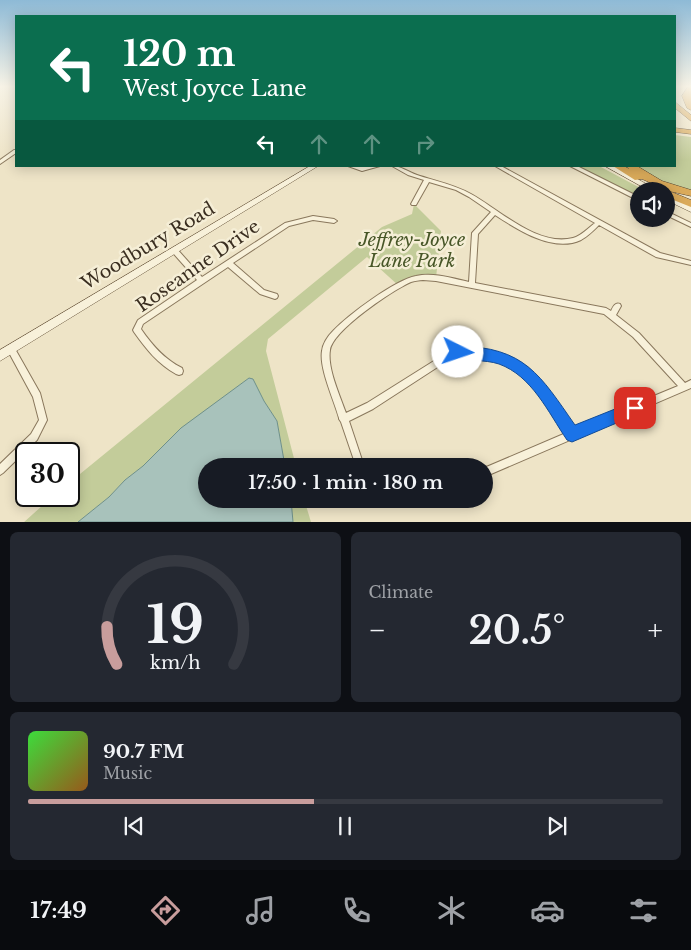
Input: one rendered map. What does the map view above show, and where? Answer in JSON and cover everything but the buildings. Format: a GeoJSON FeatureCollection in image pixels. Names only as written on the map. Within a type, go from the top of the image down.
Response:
{"type":"FeatureCollection","features":[{"type":"Feature","properties":{"kind":"highway"},"geometry":{"type":"LineString","coordinates":[[676,122],[691,115]]}},
{"type":"Feature","properties":{"kind":"highway"},"geometry":{"type":"LineString","coordinates":[[676,130],[691,132]]}},
{"type":"Feature","properties":{"kind":"highway"},"geometry":{"type":"LineString","coordinates":[[619,167],[643,182]]}},
{"type":"Feature","properties":{"kind":"highway"},"geometry":{"type":"LineString","coordinates":[[632,167],[647,178],[663,186],[691,193]]}},
{"type":"Feature","properties":{"kind":"highway"},"geometry":{"type":"LineString","coordinates":[[675,196],[691,203]]}},
{"type":"Feature","properties":{"kind":"main road","name":"Woodbury Road"},"geometry":{"type":"LineString","coordinates":[[0,356],[313,167]]}},
{"type":"Feature","properties":{"kind":"main road"},"geometry":{"type":"LineString","coordinates":[[610,167],[641,182]]}},
{"type":"Feature","properties":{"kind":"main road"},"geometry":{"type":"LineString","coordinates":[[675,201],[691,209]]}},
{"type":"Feature","properties":{"kind":"street"},"geometry":{"type":"LineString","coordinates":[[0,162],[15,152]]}},
{"type":"Feature","properties":{"kind":"street"},"geometry":{"type":"LineString","coordinates":[[354,167],[362,169],[373,167]]}},
{"type":"Feature","properties":{"kind":"street"},"geometry":{"type":"LineString","coordinates":[[396,167],[427,180],[459,190],[533,234],[556,241],[576,240],[598,222]]}},
{"type":"Feature","properties":{"kind":"street"},"geometry":{"type":"LineString","coordinates":[[498,167],[658,255],[691,263]]}},
{"type":"Feature","properties":{"kind":"street"},"geometry":{"type":"LineString","coordinates":[[574,167],[630,195]]}},
{"type":"Feature","properties":{"kind":"street"},"geometry":{"type":"LineString","coordinates":[[414,204],[427,180]]}},
{"type":"Feature","properties":{"kind":"street"},"geometry":{"type":"LineString","coordinates":[[472,285],[475,232],[495,211]]}},
{"type":"Feature","properties":{"kind":"street"},"geometry":{"type":"LineString","coordinates":[[675,217],[691,225]]}},
{"type":"Feature","properties":{"kind":"street","name":"Roseanne Drive"},"geometry":{"type":"LineString","coordinates":[[179,371],[159,358],[137,330],[140,322],[146,316],[202,281],[278,229],[294,222],[313,218],[334,221]]}},
{"type":"Feature","properties":{"kind":"street"},"geometry":{"type":"LineString","coordinates":[[175,251],[202,281]]}},
{"type":"Feature","properties":{"kind":"street"},"geometry":{"type":"LineString","coordinates":[[228,263],[262,292],[275,296]]}},
{"type":"Feature","properties":{"kind":"street"},"geometry":{"type":"LineString","coordinates":[[357,458],[325,359],[328,342],[333,334],[408,281],[428,278],[472,285],[597,309],[612,314],[687,386],[493,468]]}},
{"type":"Feature","properties":{"kind":"street"},"geometry":{"type":"LineString","coordinates":[[612,314],[618,306]]}},
{"type":"Feature","properties":{"kind":"street"},"geometry":{"type":"LineString","coordinates":[[0,470],[34,436],[43,420],[37,396],[12,349]]}},
{"type":"Feature","properties":{"kind":"street"},"geometry":{"type":"LineString","coordinates":[[343,419],[370,406],[448,356],[466,352],[501,358],[524,370],[540,387],[572,434]]}},
{"type":"Feature","properties":{"kind":"green space"},"geometry":{"type":"Polygon","coordinates":[[[676,135],[691,137],[691,191],[675,186],[675,182],[660,182],[635,167],[676,167],[676,135]]]}},
{"type":"Feature","properties":{"kind":"green space"},"geometry":{"type":"Polygon","coordinates":[[[580,167],[601,167],[630,182],[630,192],[580,167]]]}},
{"type":"Feature","properties":{"kind":"green space","name":"Jeffrey-Joyce Lane Park"},"geometry":{"type":"Polygon","coordinates":[[[414,204],[441,231],[436,278],[421,278],[399,286],[367,257],[268,339],[266,351],[294,458],[284,458],[277,421],[249,378],[175,434],[109,497],[78,522],[24,522],[41,507],[80,507],[80,474],[382,227],[412,214],[414,204]]]}},
{"type":"Feature","properties":{"kind":"green space"},"geometry":{"type":"Polygon","coordinates":[[[292,508],[307,508],[311,522],[293,522],[292,508]]]}},
{"type":"Feature","properties":{"kind":"water"},"geometry":{"type":"Polygon","coordinates":[[[249,378],[253,379],[277,421],[284,458],[198,458],[198,508],[292,508],[293,522],[78,522],[143,466],[181,428],[249,378]]]}},
{"type":"Feature","properties":{"kind":"route"},"geometry":{"type":"LineString","coordinates":[[458,352],[477,353],[501,358],[524,370],[540,387],[572,434],[635,408]]}}]}
